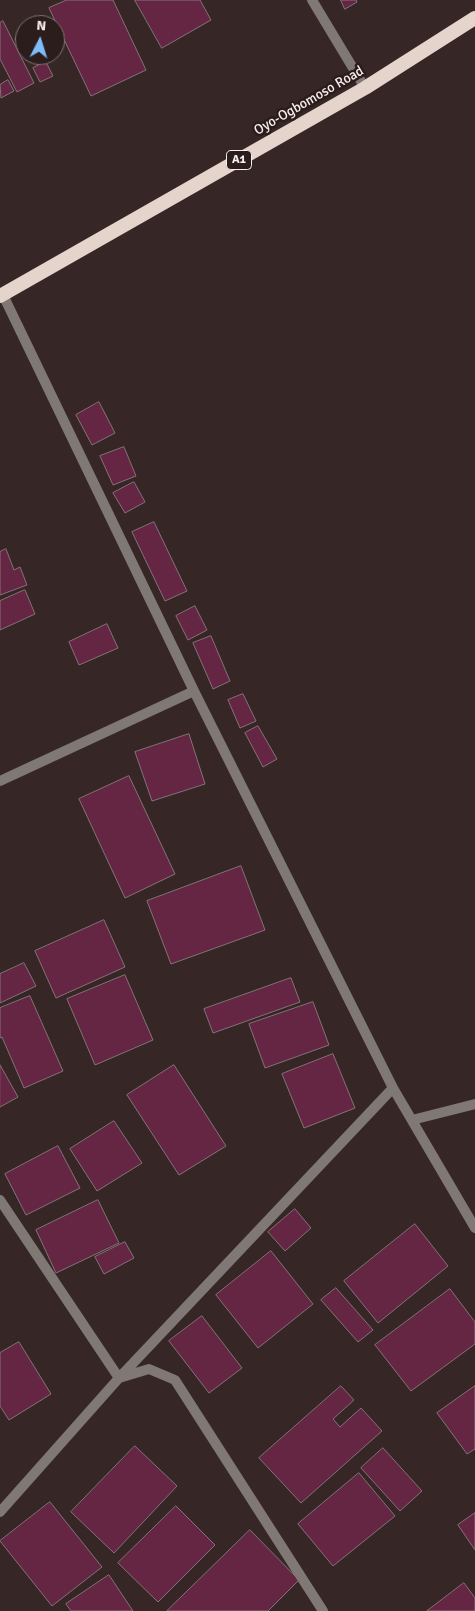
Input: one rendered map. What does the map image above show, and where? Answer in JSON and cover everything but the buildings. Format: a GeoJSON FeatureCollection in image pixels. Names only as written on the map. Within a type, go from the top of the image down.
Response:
{"type":"FeatureCollection","features":[{"type":"Feature","properties":{"kind":"highway","name":"Oyo-Ogbomoso Road"},"geometry":{"type":"LineString","coordinates":[[1,295],[365,88],[475,18]]}},
{"type":"Feature","properties":{"kind":"street"},"geometry":{"type":"LineString","coordinates":[[312,0],[365,88]]}},
{"type":"Feature","properties":{"kind":"street"},"geometry":{"type":"LineString","coordinates":[[1,295],[194,691],[393,1088],[475,1228]]}},
{"type":"Feature","properties":{"kind":"street"},"geometry":{"type":"LineString","coordinates":[[0,781],[194,691]]}},
{"type":"Feature","properties":{"kind":"street"},"geometry":{"type":"LineString","coordinates":[[0,1512],[119,1378],[393,1088]]}},
{"type":"Feature","properties":{"kind":"street"},"geometry":{"type":"LineString","coordinates":[[412,1120],[475,1104]]}},
{"type":"Feature","properties":{"kind":"street"},"geometry":{"type":"LineString","coordinates":[[0,1200],[119,1378]]}},
{"type":"Feature","properties":{"kind":"street"},"geometry":{"type":"LineString","coordinates":[[119,1378],[149,1369],[175,1380],[323,1611]]}}]}
